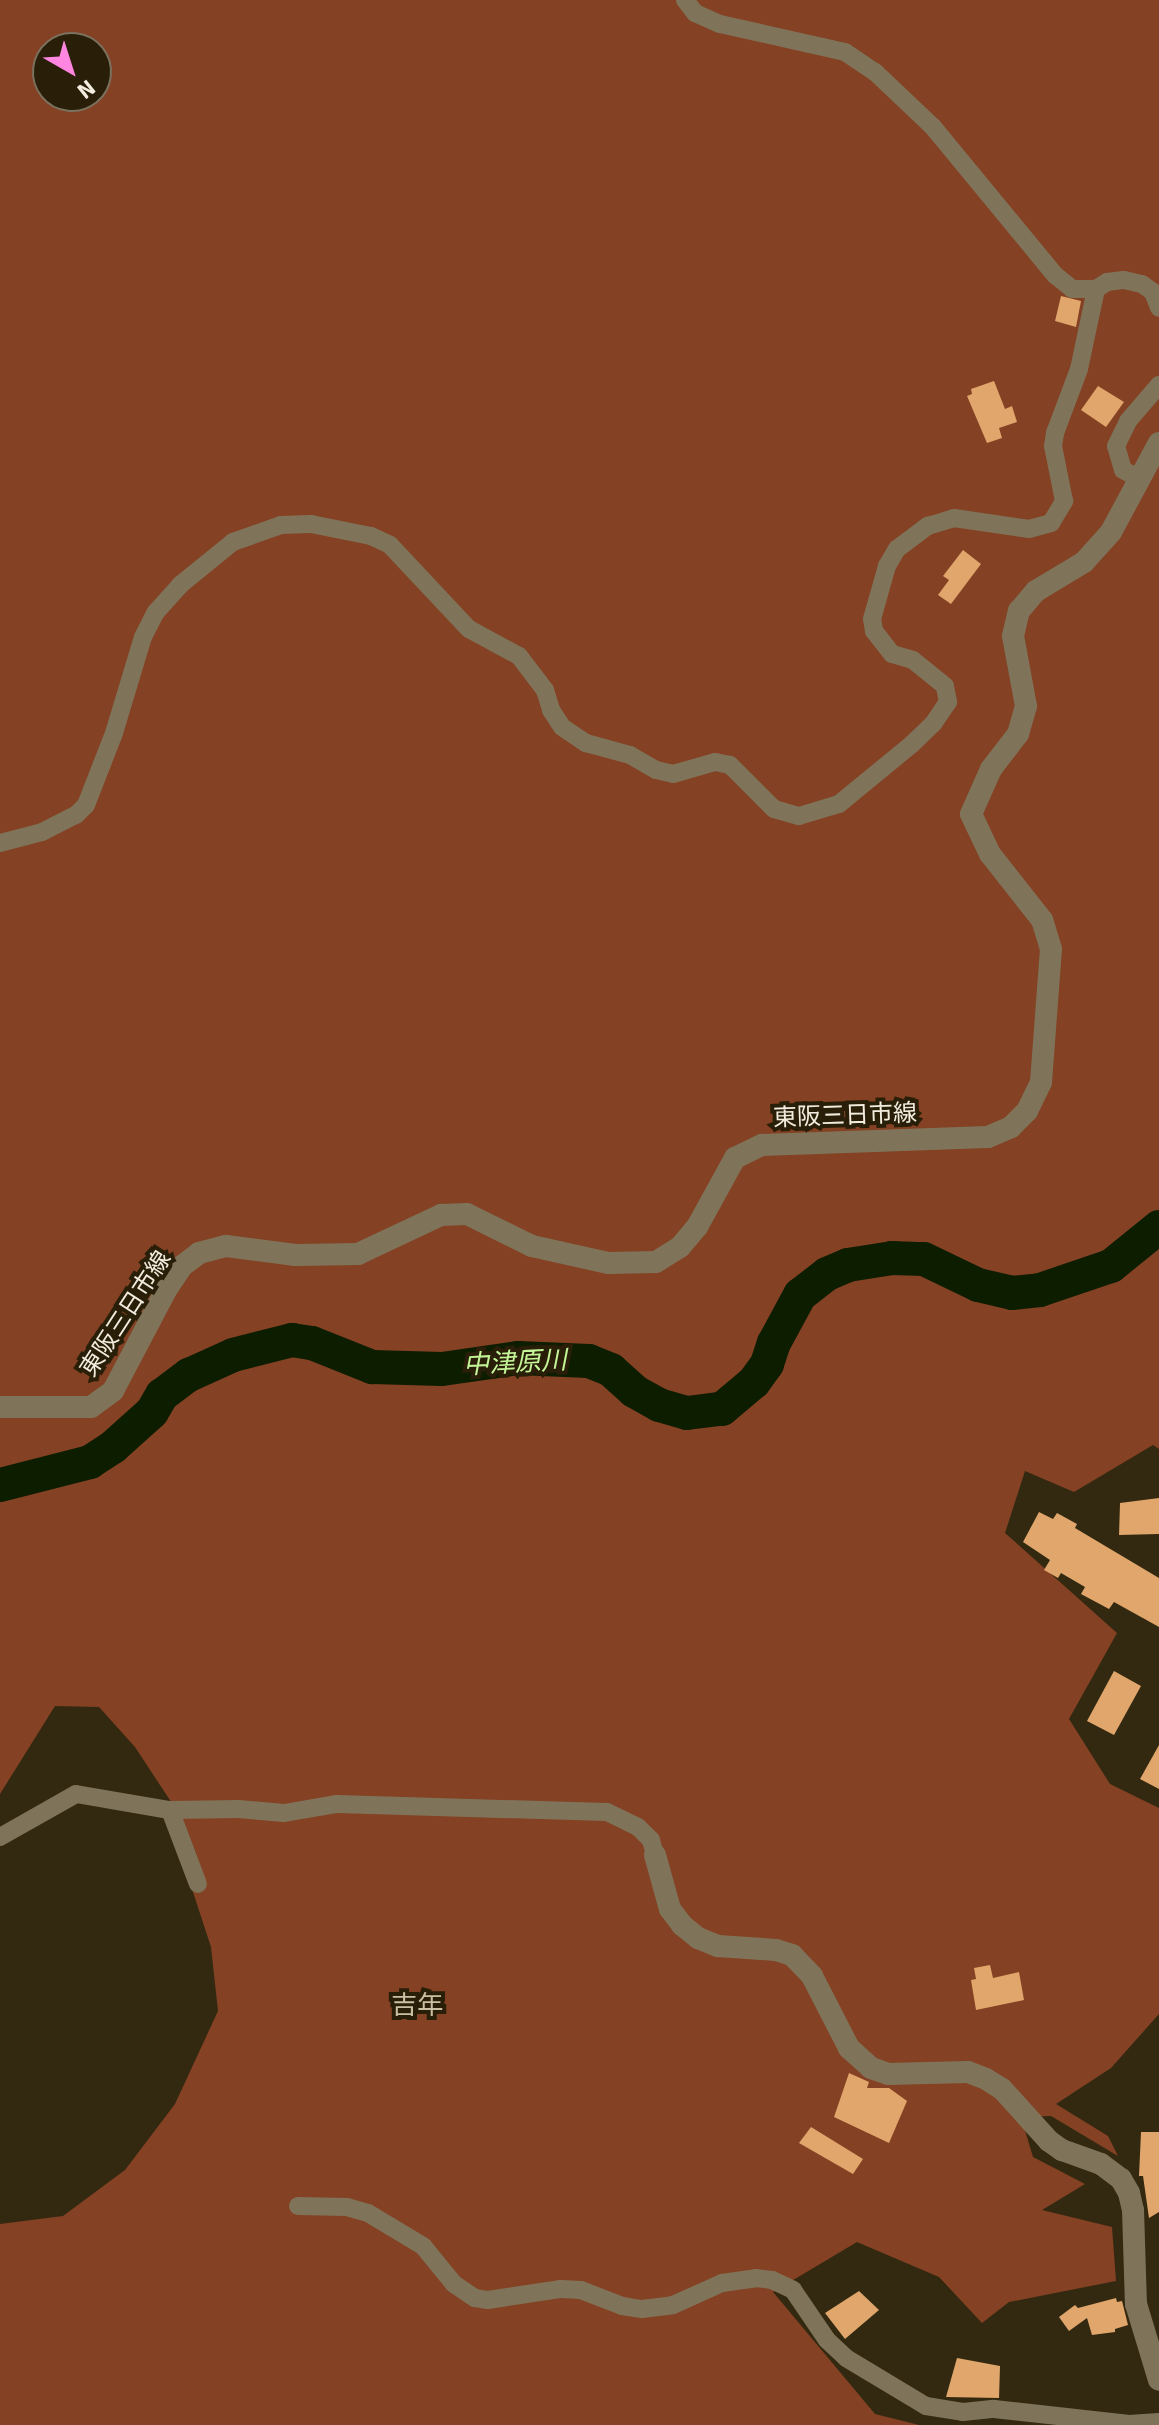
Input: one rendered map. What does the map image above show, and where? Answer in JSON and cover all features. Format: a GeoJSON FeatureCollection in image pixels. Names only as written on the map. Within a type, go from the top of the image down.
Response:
{"type":"FeatureCollection","features":[{"type":"Feature","properties":{"kind":"main road","name":"東阪三日市線"},"geometry":{"type":"LineString","coordinates":[[0,1407],[91,1407],[113,1391],[166,1290],[182,1266],[199,1253],[226,1246],[295,1255],[358,1254],[441,1215],[467,1214],[532,1246],[608,1263],[656,1262],[680,1247],[697,1227],[735,1158],[762,1145],[988,1137],[1011,1127],[1027,1111],[1041,1082],[1051,949],[1042,920],[990,854],[971,814],[991,769],[1018,734],[1026,706],[1013,636],[1019,611],[1036,591],[1084,562],[1111,532],[1159,443]]}},
{"type":"Feature","properties":{"kind":"main road"},"geometry":{"type":"LineString","coordinates":[[655,1855],[670,1909],[682,1925],[698,1938],[718,1946],[776,1950],[792,1955],[812,1976],[849,2048],[871,2068],[888,2074],[956,2071],[986,2079],[1002,2089],[1049,2141],[1062,2150],[1101,2164],[1121,2179],[1129,2193],[1133,2210],[1136,2304],[1155,2341],[1159,2380]]}},
{"type":"Feature","properties":{"kind":"street"},"geometry":{"type":"LineString","coordinates":[[685,0],[695,13],[720,24],[845,52],[875,72],[933,127],[1055,275],[1072,289],[1096,289],[1107,282],[1124,280],[1142,284],[1153,292],[1159,308]]}},
{"type":"Feature","properties":{"kind":"street"},"geometry":{"type":"LineString","coordinates":[[0,843],[42,832],[76,815],[86,805],[114,733],[143,637],[156,612],[180,585],[233,542],[281,525],[311,524],[371,536],[390,545],[469,629],[519,656],[545,690],[551,710],[562,727],[586,743],[630,755],[656,770],[673,774],[715,762],[730,765],[774,809],[799,816],[839,804],[912,744],[933,724],[948,702],[945,686],[913,660],[892,654],[874,631],[872,619],[887,566],[897,549],[928,526],[954,518],[1029,529],[1051,523],[1059,514],[1064,501],[1053,446],[1055,433],[1079,369],[1096,289]]}},
{"type":"Feature","properties":{"kind":"street"},"geometry":{"type":"LineString","coordinates":[[1140,479],[1123,470],[1116,446],[1128,421],[1159,385]]}},
{"type":"Feature","properties":{"kind":"street"},"geometry":{"type":"LineString","coordinates":[[0,1837],[76,1794],[170,1810],[238,1809],[284,1813],[337,1804],[607,1812],[638,1827],[651,1840],[655,1855]]}},
{"type":"Feature","properties":{"kind":"street"},"geometry":{"type":"LineString","coordinates":[[170,1810],[198,1884]]}},
{"type":"Feature","properties":{"kind":"street"},"geometry":{"type":"LineString","coordinates":[[298,2206],[347,2207],[368,2213],[423,2246],[454,2284],[475,2298],[488,2300],[561,2289],[581,2290],[622,2306],[642,2309],[673,2305],[722,2283],[772,2280],[793,2290],[827,2340],[846,2358],[926,2406],[963,2412],[994,2409],[1129,2424],[1159,2422]]}},
{"type":"Feature","properties":{"kind":"shaded area"},"geometry":{"type":"Polygon","coordinates":[[[0,0],[1159,0],[1159,1449],[1153,1445],[1074,1492],[1025,1471],[1005,1533],[1117,1633],[1069,1719],[1110,1784],[1159,1808],[1159,2014],[1111,2068],[1056,2104],[1108,2136],[1118,2156],[1051,2116],[1021,2117],[1033,2157],[1085,2184],[1042,2210],[1112,2227],[1116,2281],[1009,2302],[982,2323],[939,2277],[857,2242],[773,2292],[875,2414],[919,2425],[0,2425],[0,2224],[63,2216],[125,2170],[175,2104],[218,2011],[211,1947],[191,1886],[181,1817],[135,1747],[99,1707],[55,1706],[0,1794],[0,0]]]}},
{"type":"Feature","properties":{"kind":"building"},"geometry":{"type":"Polygon","coordinates":[[[1061,296],[1081,301],[1076,327],[1055,321],[1061,296]]]}},
{"type":"Feature","properties":{"kind":"building"},"geometry":{"type":"Polygon","coordinates":[[[994,381],[1005,409],[1012,406],[1017,422],[999,428],[1002,438],[987,443],[967,396],[972,394],[971,389],[994,381]]]}},
{"type":"Feature","properties":{"kind":"building"},"geometry":{"type":"Polygon","coordinates":[[[1098,386],[1124,402],[1106,427],[1081,410],[1098,386]]]}},
{"type":"Feature","properties":{"kind":"building"},"geometry":{"type":"Polygon","coordinates":[[[963,550],[981,564],[951,604],[938,595],[949,580],[943,576],[963,550]]]}},
{"type":"Feature","properties":{"kind":"building"},"geometry":{"type":"Polygon","coordinates":[[[1159,1498],[1159,1534],[1119,1535],[1120,1503],[1159,1498]]]}},
{"type":"Feature","properties":{"kind":"building"},"geometry":{"type":"Polygon","coordinates":[[[1039,1512],[1053,1519],[1057,1513],[1077,1524],[1075,1528],[1159,1578],[1159,1627],[1114,1602],[1109,1609],[1081,1594],[1085,1587],[1061,1573],[1058,1578],[1044,1570],[1050,1560],[1023,1542],[1039,1512]]]}},
{"type":"Feature","properties":{"kind":"building"},"geometry":{"type":"Polygon","coordinates":[[[1114,1671],[1141,1686],[1114,1735],[1087,1721],[1114,1671]]]}},
{"type":"Feature","properties":{"kind":"building"},"geometry":{"type":"Polygon","coordinates":[[[1159,1745],[1159,1789],[1140,1779],[1159,1745]]]}},
{"type":"Feature","properties":{"kind":"building"},"geometry":{"type":"Polygon","coordinates":[[[990,1965],[993,1978],[1019,1972],[1024,2000],[976,2010],[971,1980],[976,1979],[974,1968],[990,1965]]]}},
{"type":"Feature","properties":{"kind":"building"},"geometry":{"type":"Polygon","coordinates":[[[849,2073],[869,2082],[867,2088],[889,2088],[907,2101],[889,2143],[834,2117],[849,2073]]]}},
{"type":"Feature","properties":{"kind":"building"},"geometry":{"type":"Polygon","coordinates":[[[811,2127],[863,2159],[853,2174],[799,2143],[811,2127]]]}},
{"type":"Feature","properties":{"kind":"building"},"geometry":{"type":"Polygon","coordinates":[[[1141,2132],[1159,2132],[1159,2212],[1149,2218],[1143,2176],[1139,2176],[1141,2132]]]}},
{"type":"Feature","properties":{"kind":"building"},"geometry":{"type":"Polygon","coordinates":[[[859,2291],[879,2310],[845,2339],[825,2313],[859,2291]]]}},
{"type":"Feature","properties":{"kind":"building"},"geometry":{"type":"Polygon","coordinates":[[[1116,2298],[1117,2302],[1122,2301],[1128,2325],[1115,2329],[1115,2332],[1092,2335],[1087,2318],[1069,2331],[1059,2317],[1075,2305],[1078,2308],[1116,2298]]]}},
{"type":"Feature","properties":{"kind":"building"},"geometry":{"type":"Polygon","coordinates":[[[957,2358],[1000,2366],[999,2398],[946,2397],[957,2358]]]}},
{"type":"Feature","properties":{"kind":"waterway","name":"中津原川"},"geometry":{"type":"LineString","coordinates":[[0,1485],[90,1462],[113,1447],[152,1412],[162,1395],[189,1375],[233,1355],[292,1340],[312,1343],[372,1367],[442,1369],[518,1358],[589,1361],[611,1370],[634,1391],[659,1405],[687,1413],[722,1409],[754,1382],[767,1364],[774,1343],[800,1295],[827,1274],[848,1265],[892,1258],[924,1259],[978,1285],[1012,1293],[1040,1290],[1111,1266],[1159,1227]]}},
{"type":"Feature","properties":{"kind":"district","name":"吉年"},"geometry":{"type":"Point","coordinates":[417,2007]}}]}
